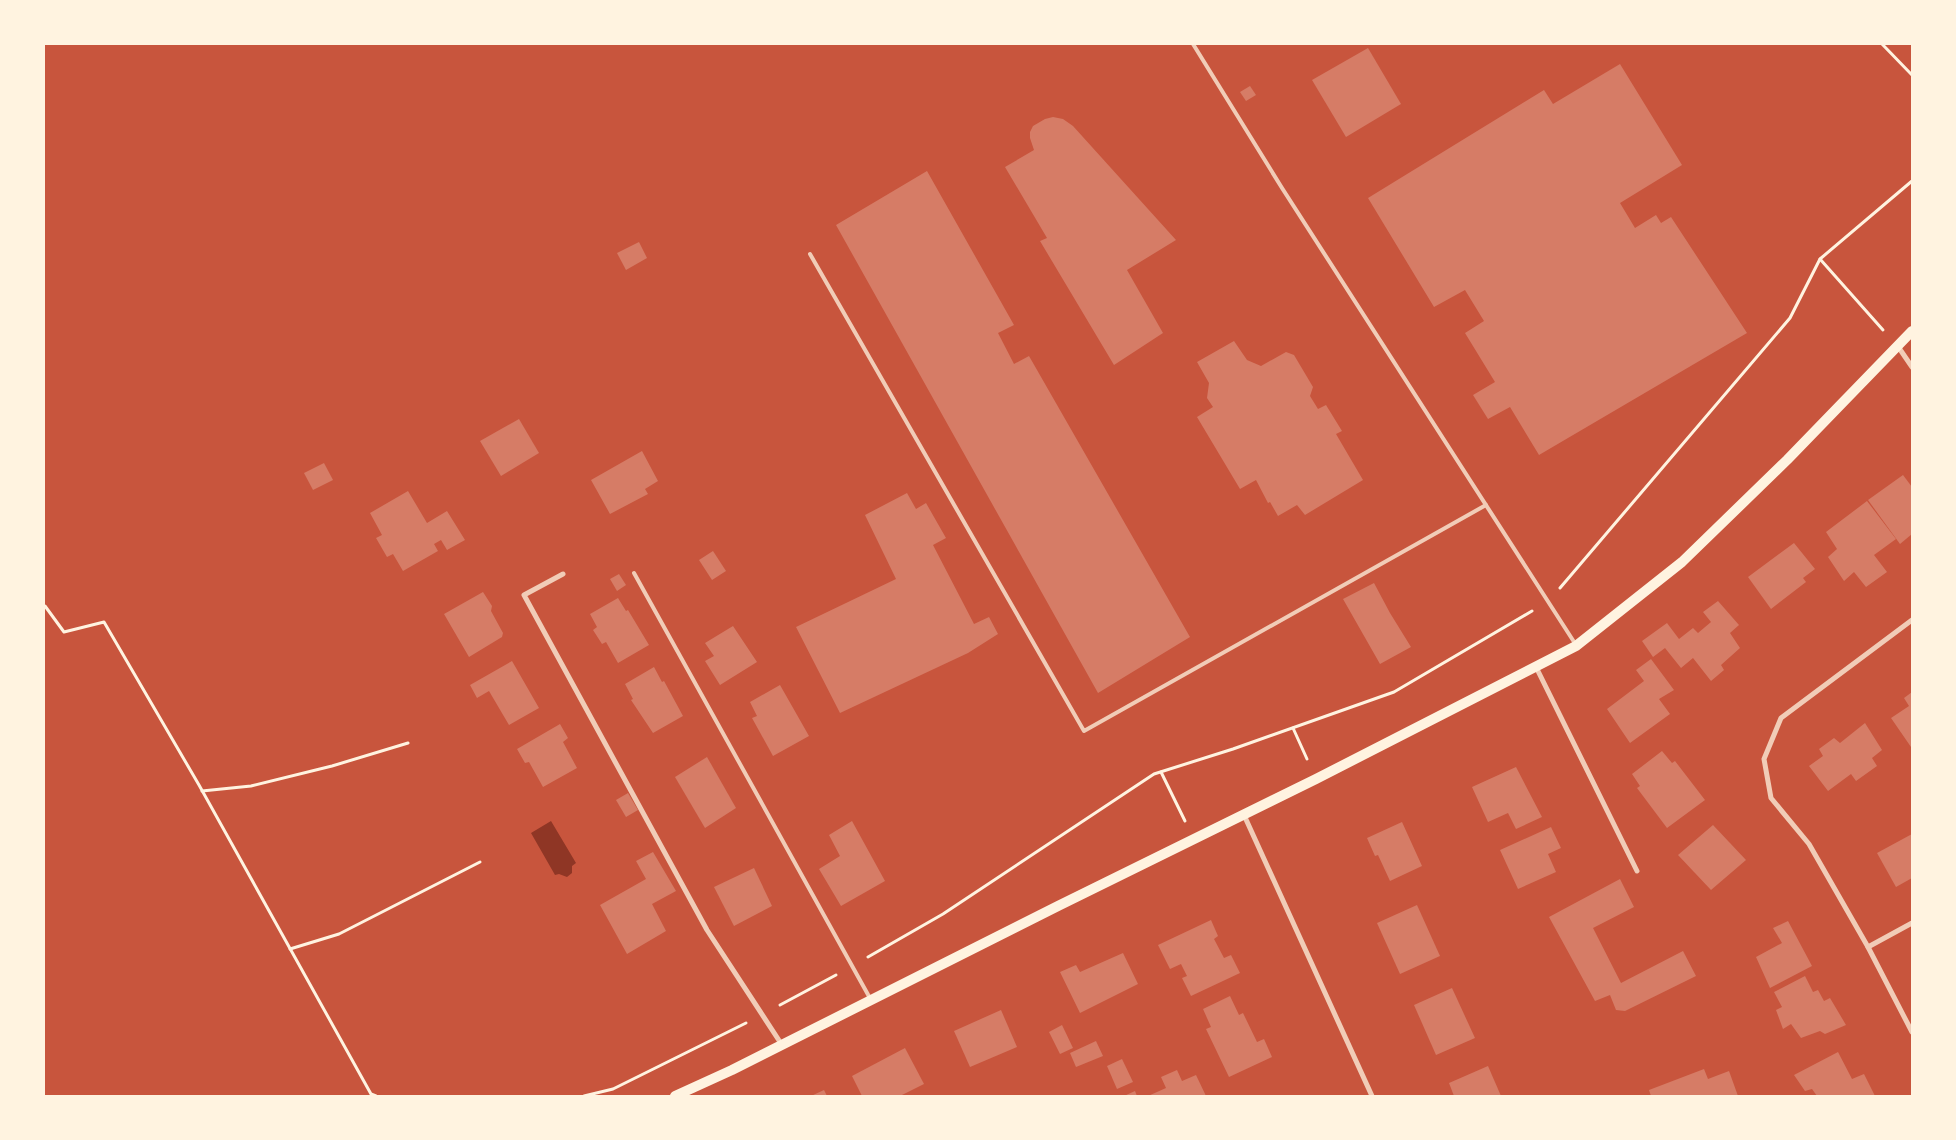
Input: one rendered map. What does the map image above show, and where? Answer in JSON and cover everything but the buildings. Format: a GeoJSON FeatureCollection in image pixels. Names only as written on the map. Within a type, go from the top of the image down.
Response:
{"type":"FeatureCollection","features":[{"type":"Feature","properties":{"kind":"main road"},"geometry":{"type":"LineString","coordinates":[[674,1096],[782,1045],[1194,840],[1576,646],[1682,562],[1787,460],[1912,331]]}},
{"type":"Feature","properties":{"kind":"street"},"geometry":{"type":"LineString","coordinates":[[1897,345],[1912,367]]}},
{"type":"Feature","properties":{"kind":"street"},"geometry":{"type":"LineString","coordinates":[[563,574],[524,595],[707,930],[782,1045]]}},
{"type":"Feature","properties":{"kind":"street"},"geometry":{"type":"LineString","coordinates":[[1912,620],[1781,718],[1764,759],[1772,798],[1809,844],[1868,947],[1912,1032]]}},
{"type":"Feature","properties":{"kind":"street"},"geometry":{"type":"LineString","coordinates":[[1536,667],[1637,871]]}},
{"type":"Feature","properties":{"kind":"street"},"geometry":{"type":"LineString","coordinates":[[1244,815],[1372,1096]]}},
{"type":"Feature","properties":{"kind":"street"},"geometry":{"type":"LineString","coordinates":[[1868,947],[1912,923]]}},
{"type":"Feature","properties":{"kind":"lane"},"geometry":{"type":"LineString","coordinates":[[1193,44],[1282,188],[1549,601],[1576,646]]}},
{"type":"Feature","properties":{"kind":"lane"},"geometry":{"type":"LineString","coordinates":[[810,254],[1084,731],[1486,505]]}},
{"type":"Feature","properties":{"kind":"lane"},"geometry":{"type":"LineString","coordinates":[[634,573],[871,1000]]}},
{"type":"Feature","properties":{"kind":"path"},"geometry":{"type":"LineString","coordinates":[[1882,44],[1912,75]]}},
{"type":"Feature","properties":{"kind":"path"},"geometry":{"type":"LineString","coordinates":[[584,1096],[613,1089],[763,1015],[851,967],[943,914],[1154,774],[1394,692],[1549,601],[1790,318],[1820,259],[1912,181]]}},
{"type":"Feature","properties":{"kind":"path"},"geometry":{"type":"LineString","coordinates":[[1820,259],[1897,345]]}},
{"type":"Feature","properties":{"kind":"path"},"geometry":{"type":"LineString","coordinates":[[45,606],[64,632],[104,622],[202,791],[372,1094],[376,1096]]}},
{"type":"Feature","properties":{"kind":"path"},"geometry":{"type":"LineString","coordinates":[[1292,728],[1316,779]]}},
{"type":"Feature","properties":{"kind":"path"},"geometry":{"type":"LineString","coordinates":[[202,791],[251,786],[332,766],[408,743]]}},
{"type":"Feature","properties":{"kind":"path"},"geometry":{"type":"LineString","coordinates":[[1161,772],[1194,840]]}},
{"type":"Feature","properties":{"kind":"path"},"geometry":{"type":"LineString","coordinates":[[290,949],[339,934],[480,862]]}},
{"type":"Feature","properties":{"kind":"shaded area"},"geometry":{"type":"Polygon","coordinates":[[[551,821],[576,863],[572,866],[572,873],[567,877],[559,874],[555,875],[531,833],[551,821]]]}}]}
